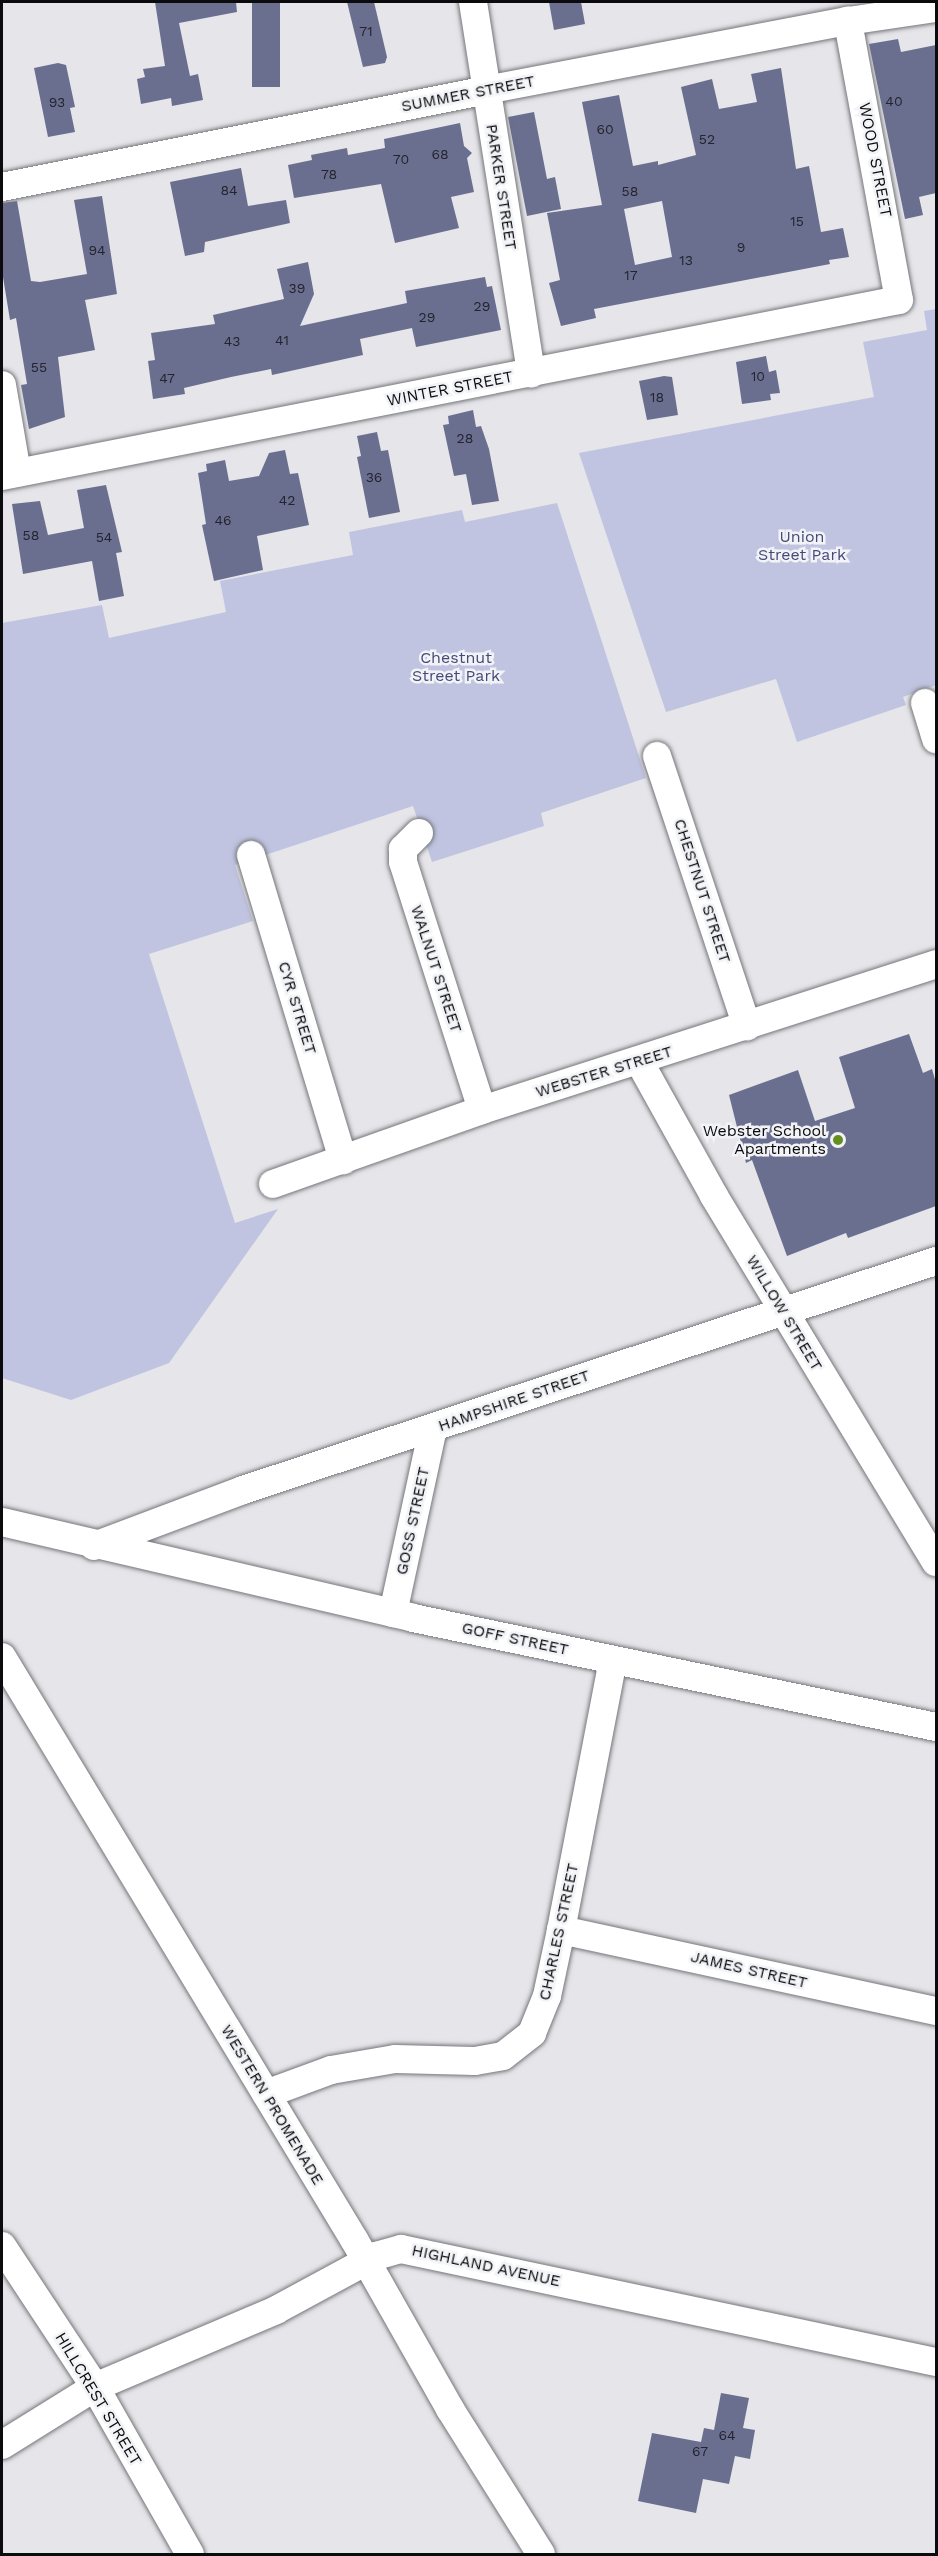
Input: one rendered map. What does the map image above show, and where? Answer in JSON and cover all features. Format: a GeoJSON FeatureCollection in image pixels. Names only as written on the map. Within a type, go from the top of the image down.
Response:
{"type":"FeatureCollection","features":[{"type":"Feature","properties":{"kind":"street","name":"PARKER STREET"},"geometry":{"type":"LineString","coordinates":[[473,2],[531,373]]}},
{"type":"Feature","properties":{"kind":"street","name":"SUMMER STREET"},"geometry":{"type":"LineString","coordinates":[[2,188],[486,90],[848,21],[936,8]]}},
{"type":"Feature","properties":{"kind":"street","name":"WOOD STREET"},"geometry":{"type":"LineString","coordinates":[[848,21],[898,300]]}},
{"type":"Feature","properties":{"kind":"street","name":"WINTER STREET"},"geometry":{"type":"LineString","coordinates":[[9,474],[898,300]]}},
{"type":"Feature","properties":{"kind":"street"},"geometry":{"type":"LineString","coordinates":[[2,385],[9,474]]}},
{"type":"Feature","properties":{"kind":"street"},"geometry":{"type":"LineString","coordinates":[[925,703],[936,739]]}},
{"type":"Feature","properties":{"kind":"street","name":"CHESTNUT STREET"},"geometry":{"type":"LineString","coordinates":[[657,756],[747,1026]]}},
{"type":"Feature","properties":{"kind":"street","name":"WALNUT STREET"},"geometry":{"type":"LineString","coordinates":[[419,833],[403,849],[403,862],[482,1110]]}},
{"type":"Feature","properties":{"kind":"street","name":"CYR STREET"},"geometry":{"type":"LineString","coordinates":[[251,855],[343,1160]]}},
{"type":"Feature","properties":{"kind":"street","name":"WEBSTER STREET"},"geometry":{"type":"LineString","coordinates":[[273,1184],[482,1110],[936,964]]}},
{"type":"Feature","properties":{"kind":"street","name":"WILLOW STREET"},"geometry":{"type":"LineString","coordinates":[[639,1061],[783,1311],[936,1562]]}},
{"type":"Feature","properties":{"kind":"street","name":"HAMPSHIRE STREET"},"geometry":{"type":"LineString","coordinates":[[94,1546],[243,1490],[936,1261]]}},
{"type":"Feature","properties":{"kind":"street","name":"GOSS STREET"},"geometry":{"type":"LineString","coordinates":[[393,1613],[433,1428]]}},
{"type":"Feature","properties":{"kind":"street","name":"GOFF STREET"},"geometry":{"type":"LineString","coordinates":[[2,1522],[94,1546],[393,1613],[936,1727]]}},
{"type":"Feature","properties":{"kind":"street","name":"WESTERN PROMENADE"},"geometry":{"type":"LineString","coordinates":[[2,1657],[266,2094],[450,2409],[541,2554]]}},
{"type":"Feature","properties":{"kind":"street","name":"CHARLES STREET"},"geometry":{"type":"LineString","coordinates":[[266,2094],[331,2070],[394,2059],[475,2061],[503,2055],[523,2044],[539,2020],[561,1930],[613,1660]]}},
{"type":"Feature","properties":{"kind":"street","name":"JAMES STREET"},"geometry":{"type":"LineString","coordinates":[[561,1930],[936,2011]]}},
{"type":"Feature","properties":{"kind":"street","name":"HILLCREST STREET"},"geometry":{"type":"LineString","coordinates":[[2,2246],[95,2387],[190,2554]]}},
{"type":"Feature","properties":{"kind":"street","name":"HIGHLAND AVENUE"},"geometry":{"type":"LineString","coordinates":[[2,2445],[95,2387],[276,2310],[365,2262],[401,2248],[936,2362]]}},
{"type":"Feature","properties":{"kind":"green space","name":"Union Street Park"},"geometry":{"type":"Polygon","coordinates":[[[936,309],[936,685],[903,697],[906,705],[797,742],[776,679],[666,712],[579,453],[874,397],[863,342],[927,330],[924,311],[936,309]]]}},
{"type":"Feature","properties":{"kind":"green space","name":"Chestnut Street Park"},"geometry":{"type":"Polygon","coordinates":[[[557,503],[646,778],[541,813],[544,826],[432,862],[413,806],[235,865],[253,921],[149,954],[235,1223],[278,1209],[169,1363],[71,1400],[2,1378],[2,623],[102,605],[109,638],[226,612],[220,581],[353,555],[349,532],[462,510],[465,522],[557,503]]]}},
{"type":"Feature","properties":{"kind":"building"},"geometry":{"type":"Polygon","coordinates":[[[155,2],[236,2],[237,12],[179,23],[190,76],[198,74],[203,100],[172,106],[171,98],[141,104],[137,79],[145,77],[143,69],[165,66],[155,2]]]}},
{"type":"Feature","properties":{"kind":"building"},"geometry":{"type":"Polygon","coordinates":[[[252,2],[280,2],[280,87],[252,87],[252,2]]]}},
{"type":"Feature","properties":{"kind":"building"},"geometry":{"type":"Polygon","coordinates":[[[347,2],[374,2],[387,57],[385,63],[363,67],[347,2]]]}},
{"type":"Feature","properties":{"kind":"building"},"geometry":{"type":"Polygon","coordinates":[[[549,2],[581,2],[585,24],[554,30],[549,2]]]}},
{"type":"Feature","properties":{"kind":"building"},"geometry":{"type":"Polygon","coordinates":[[[898,39],[901,52],[936,45],[936,193],[919,197],[923,215],[905,219],[869,44],[898,39]]]}},
{"type":"Feature","properties":{"kind":"building"},"geometry":{"type":"Polygon","coordinates":[[[58,63],[66,65],[75,107],[70,108],[75,132],[48,137],[34,68],[58,63]]]}},
{"type":"Feature","properties":{"kind":"building"},"geometry":{"type":"Polygon","coordinates":[[[781,68],[796,169],[809,166],[821,232],[843,228],[849,257],[829,260],[830,264],[594,309],[596,318],[561,326],[549,283],[560,280],[547,213],[602,205],[582,102],[619,95],[633,166],[658,161],[658,165],[696,155],[681,87],[712,79],[719,109],[757,102],[751,74],[781,68]],[[662,201],[624,209],[635,265],[672,257],[662,201]]]}},
{"type":"Feature","properties":{"kind":"building"},"geometry":{"type":"Polygon","coordinates":[[[534,112],[547,179],[555,177],[561,209],[527,216],[508,117],[534,112]]]}},
{"type":"Feature","properties":{"kind":"building"},"geometry":{"type":"Polygon","coordinates":[[[460,123],[464,146],[472,153],[467,158],[474,192],[451,197],[459,228],[395,243],[381,184],[294,198],[288,165],[312,160],[311,155],[347,148],[348,155],[385,148],[384,139],[460,123]]]}},
{"type":"Feature","properties":{"kind":"building"},"geometry":{"type":"Polygon","coordinates":[[[241,168],[248,206],[286,200],[290,223],[205,242],[204,252],[185,256],[170,182],[241,168]]]}},
{"type":"Feature","properties":{"kind":"building"},"geometry":{"type":"Polygon","coordinates":[[[102,196],[117,294],[85,300],[95,350],[58,357],[65,417],[29,429],[21,385],[27,384],[16,318],[10,320],[2,271],[2,203],[17,201],[31,281],[40,282],[87,274],[74,200],[102,196]]]}},
{"type":"Feature","properties":{"kind":"building"},"geometry":{"type":"Polygon","coordinates":[[[308,262],[314,294],[300,326],[407,303],[405,291],[485,277],[487,287],[492,286],[501,330],[416,347],[412,328],[360,339],[363,355],[272,375],[271,369],[231,377],[184,388],[185,394],[153,399],[148,361],[155,360],[151,333],[215,324],[213,315],[284,299],[277,269],[308,262]]]}},
{"type":"Feature","properties":{"kind":"building"},"geometry":{"type":"Polygon","coordinates":[[[766,356],[769,372],[776,370],[780,393],[770,394],[771,400],[742,404],[736,362],[766,356]]]}},
{"type":"Feature","properties":{"kind":"building"},"geometry":{"type":"Polygon","coordinates":[[[664,376],[672,377],[678,415],[647,420],[639,381],[664,376]]]}},
{"type":"Feature","properties":{"kind":"building"},"geometry":{"type":"Polygon","coordinates":[[[473,410],[476,427],[481,426],[489,449],[499,501],[472,505],[466,474],[454,476],[443,425],[449,424],[448,416],[473,410]]]}},
{"type":"Feature","properties":{"kind":"building"},"geometry":{"type":"Polygon","coordinates":[[[377,432],[381,451],[388,450],[400,512],[369,518],[357,457],[361,456],[357,436],[377,432]]]}},
{"type":"Feature","properties":{"kind":"building"},"geometry":{"type":"Polygon","coordinates":[[[285,450],[290,474],[298,473],[309,525],[257,536],[263,570],[214,581],[202,525],[206,524],[198,473],[207,471],[206,464],[225,460],[229,481],[259,476],[269,453],[285,450]]]}},
{"type":"Feature","properties":{"kind":"building"},"geometry":{"type":"Polygon","coordinates":[[[106,485],[122,552],[116,553],[124,596],[99,601],[92,561],[23,574],[12,504],[40,501],[48,535],[84,528],[77,490],[106,485]]]}},
{"type":"Feature","properties":{"kind":"building","name":"Webster School Apartments"},"geometry":{"type":"Polygon","coordinates":[[[909,1034],[923,1073],[932,1069],[936,1083],[936,1206],[848,1238],[846,1233],[787,1256],[752,1160],[746,1163],[729,1095],[798,1070],[815,1121],[855,1108],[839,1057],[909,1034]]]}},
{"type":"Feature","properties":{"kind":"building"},"geometry":{"type":"Polygon","coordinates":[[[721,2393],[749,2398],[743,2428],[755,2430],[750,2459],[735,2456],[729,2484],[703,2479],[696,2513],[638,2501],[652,2433],[701,2442],[704,2428],[714,2430],[721,2393]]]}},
{"type":"Feature","properties":{"kind":"place","name":"Webster School Apartments"},"geometry":{"type":"Point","coordinates":[838,1140]}}]}
